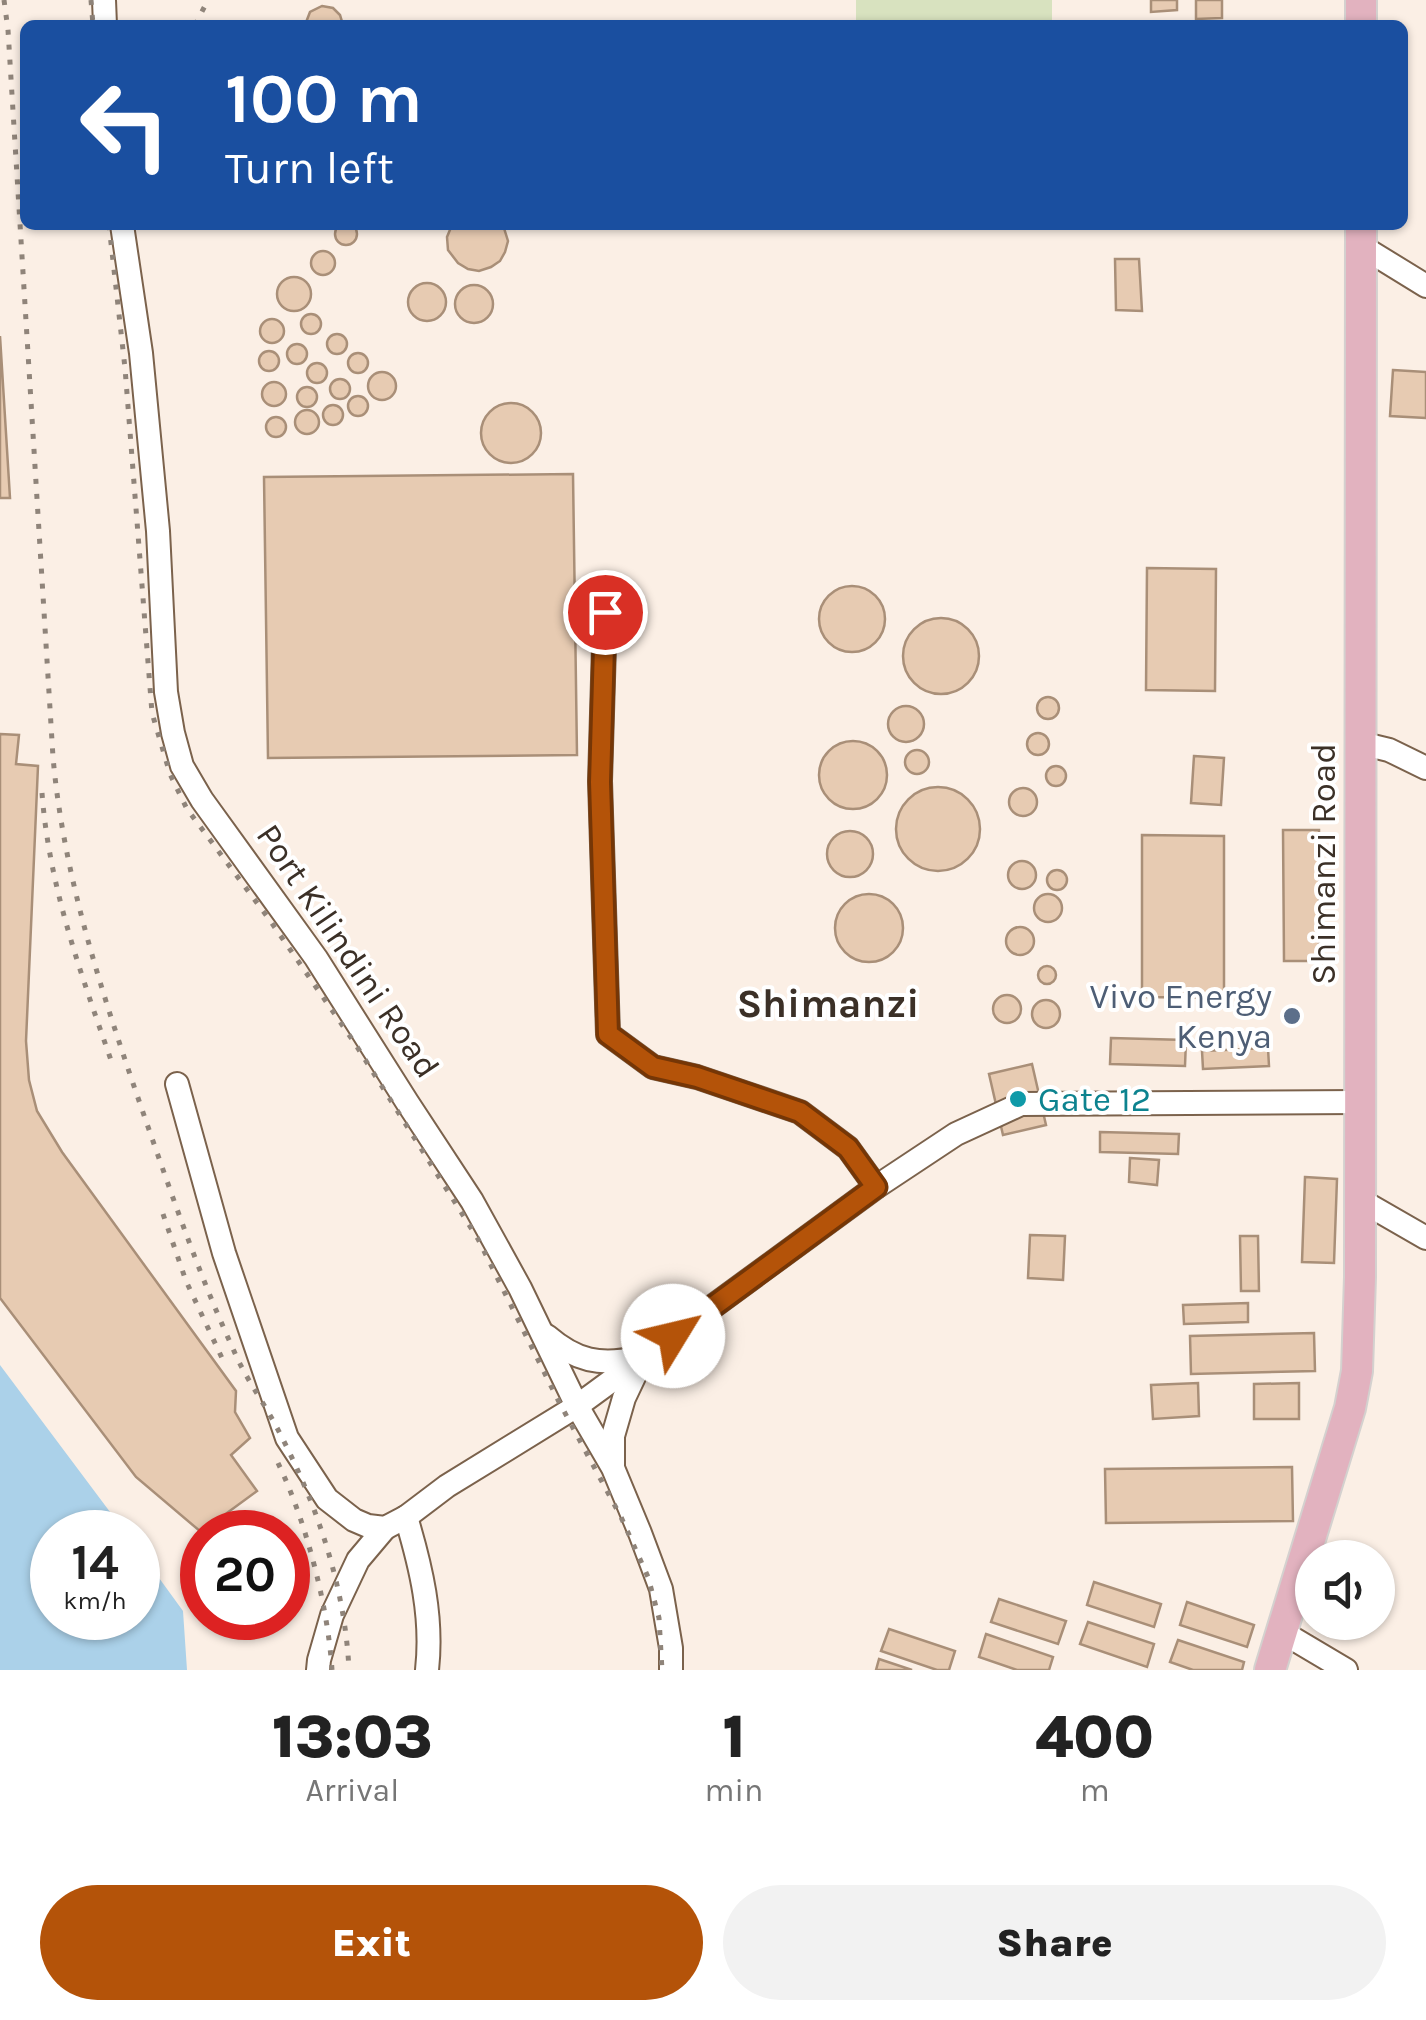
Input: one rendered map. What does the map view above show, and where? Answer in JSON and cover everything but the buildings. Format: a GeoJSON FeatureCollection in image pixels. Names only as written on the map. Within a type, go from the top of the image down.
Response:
{"type":"FeatureCollection","features":[{"type":"Feature","properties":{"kind":"main road","name":"Shimanzi Road"},"geometry":{"type":"LineString","coordinates":[[1270,1670],[1338,1453],[1357,1371],[1361,235]]}},
{"type":"Feature","properties":{"kind":"street","name":"Port Kilindini Road"},"geometry":{"type":"LineString","coordinates":[[123,230],[156,512],[166,692],[182,766],[202,800],[316,958],[472,1201],[576,1406],[613,1468],[661,1589],[672,1648],[671,1670]]}},
{"type":"Feature","properties":{"kind":"street"},"geometry":{"type":"LineString","coordinates":[[1361,235],[1426,286]]}},
{"type":"Feature","properties":{"kind":"street"},"geometry":{"type":"LineString","coordinates":[[605,612],[600,782],[608,1034],[653,1067],[697,1077],[800,1112],[848,1148],[876,1187]]}},
{"type":"Feature","properties":{"kind":"street"},"geometry":{"type":"LineString","coordinates":[[1360,743],[1389,750],[1426,768]]}},
{"type":"Feature","properties":{"kind":"street"},"geometry":{"type":"LineString","coordinates":[[177,1084],[224,1252],[287,1438],[327,1499],[368,1526],[395,1523]]}},
{"type":"Feature","properties":{"kind":"street"},"geometry":{"type":"LineString","coordinates":[[318,1670],[330,1624],[358,1560],[395,1523],[576,1406],[876,1187],[956,1134],[1020,1104],[1360,1102]]}},
{"type":"Feature","properties":{"kind":"street"},"geometry":{"type":"LineString","coordinates":[[1360,1200],[1426,1238]]}},
{"type":"Feature","properties":{"kind":"street"},"geometry":{"type":"LineString","coordinates":[[540,1331],[564,1352],[610,1364],[644,1357]]}},
{"type":"Feature","properties":{"kind":"street"},"geometry":{"type":"LineString","coordinates":[[613,1468],[613,1436],[624,1398],[644,1357]]}},
{"type":"Feature","properties":{"kind":"street"},"geometry":{"type":"LineString","coordinates":[[395,1523],[422,1571],[427,1608],[427,1670]]}},
{"type":"Feature","properties":{"kind":"street"},"geometry":{"type":"LineString","coordinates":[[1282,1632],[1346,1670]]}},
{"type":"Feature","properties":{"kind":"green space"},"geometry":{"type":"Polygon","coordinates":[[[856,0],[1052,0],[1052,20],[856,20],[856,0]]]}},
{"type":"Feature","properties":{"kind":"water"},"geometry":{"type":"Polygon","coordinates":[[[0,1365],[109,1510],[30,1510],[30,1640],[160,1640],[160,1579],[180,1607],[180,1640],[185,1640],[187,1670],[0,1670],[0,1365]]]}},
{"type":"Feature","properties":{"kind":"railway"},"geometry":{"type":"LineString","coordinates":[[4,0],[20,224]]}},
{"type":"Feature","properties":{"kind":"railway"},"geometry":{"type":"LineString","coordinates":[[91,0],[93,20]]}},
{"type":"Feature","properties":{"kind":"railway"},"geometry":{"type":"LineString","coordinates":[[198,20],[208,0]]}},
{"type":"Feature","properties":{"kind":"railway"},"geometry":{"type":"LineString","coordinates":[[20,230],[53,757],[77,897],[102,989],[188,1239],[238,1361],[290,1453],[326,1543],[341,1606],[349,1670]]}},
{"type":"Feature","properties":{"kind":"railway"},"geometry":{"type":"LineString","coordinates":[[110,230],[125,368],[152,713],[170,774],[187,809],[354,1042],[478,1239],[648,1577],[659,1618],[662,1670]]}},
{"type":"Feature","properties":{"kind":"railway"},"geometry":{"type":"LineString","coordinates":[[42,793],[59,896],[112,1063]]}},
{"type":"Feature","properties":{"kind":"railway"},"geometry":{"type":"LineString","coordinates":[[163,1214],[186,1281],[222,1358]]}},
{"type":"Feature","properties":{"kind":"railway"},"geometry":{"type":"LineString","coordinates":[[278,1463],[314,1564],[332,1670]]}},
{"type":"Feature","properties":{"kind":"place","name":"Vivo Energy Kenya"},"geometry":{"type":"Point","coordinates":[1292,1016]}},
{"type":"Feature","properties":{"kind":"place","name":"Gate 12"},"geometry":{"type":"Point","coordinates":[1018,1099]}},
{"type":"Feature","properties":{"kind":"district","name":"Shimanzi"},"geometry":{"type":"Point","coordinates":[828,1003]}},
{"type":"Feature","properties":{"kind":"route"},"geometry":{"type":"LineString","coordinates":[[605,612],[600,782],[608,1034],[653,1067],[697,1077],[800,1112],[848,1148],[876,1187],[673,1336]]}}]}
